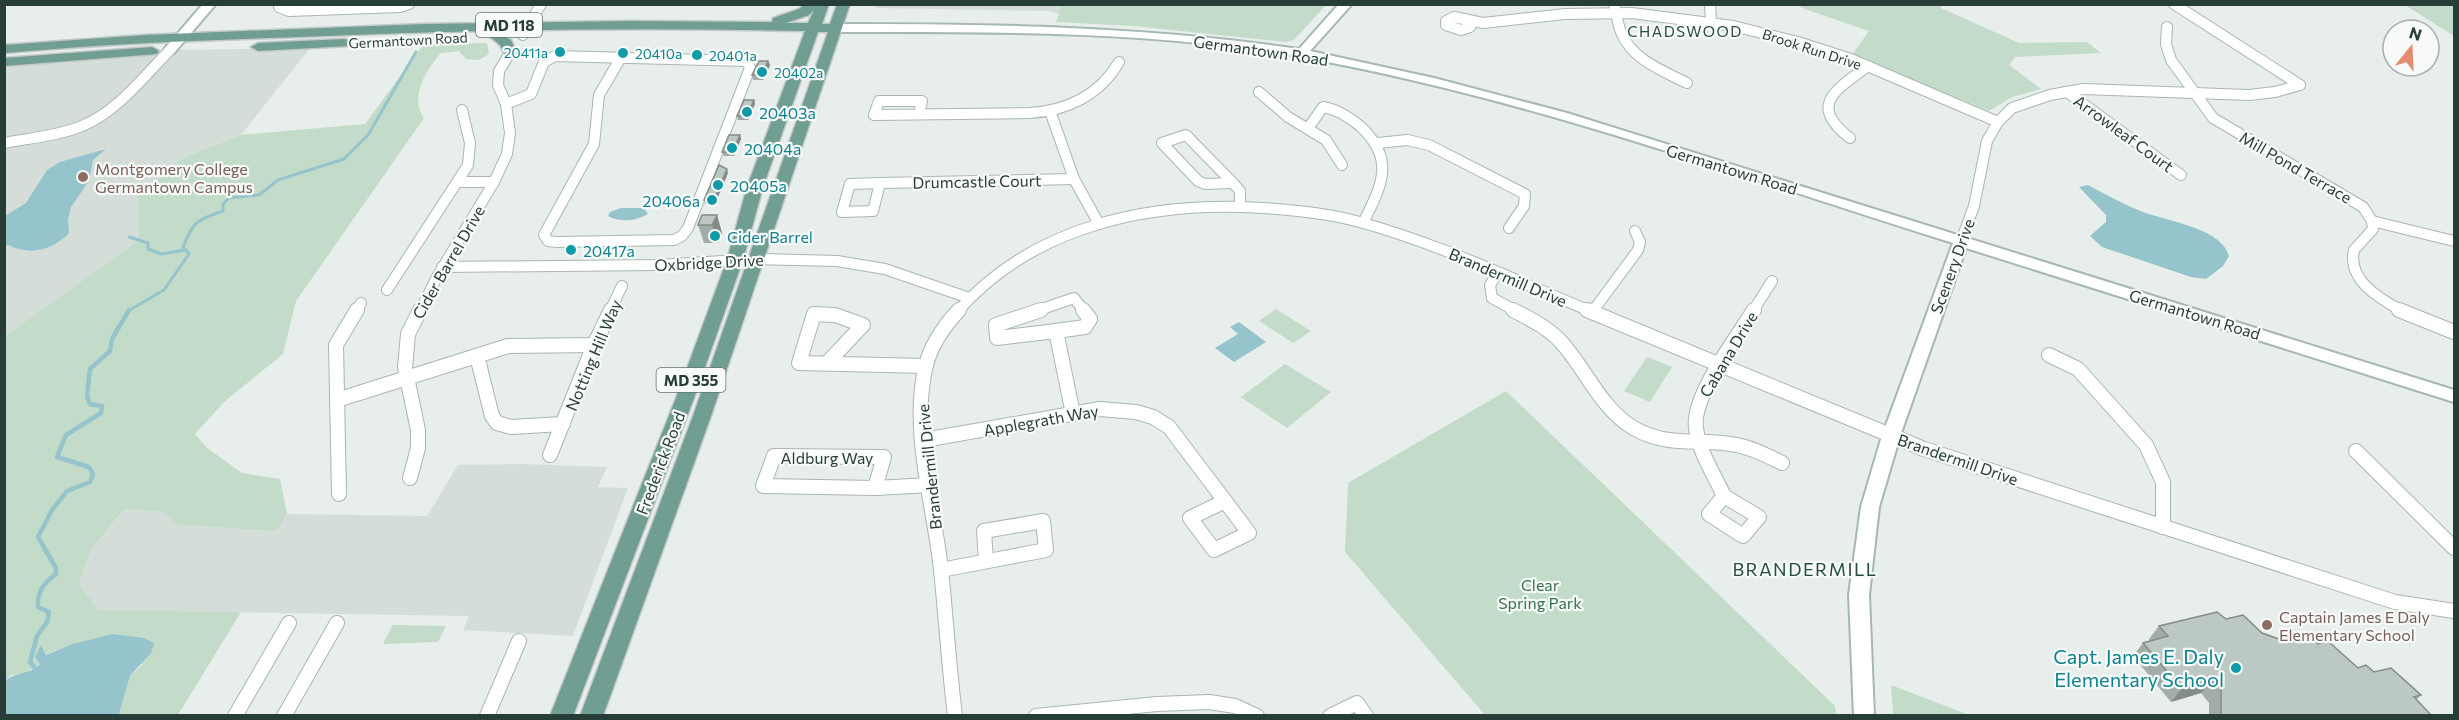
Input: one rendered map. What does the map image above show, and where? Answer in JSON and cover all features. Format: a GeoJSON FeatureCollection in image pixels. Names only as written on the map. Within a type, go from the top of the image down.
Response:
{"type":"FeatureCollection","features":[{"type":"Feature","properties":{"kind":"main road"},"geometry":{"type":"LineString","coordinates":[[742,26],[788,19],[804,12],[813,4]]}},
{"type":"Feature","properties":{"kind":"main road","name":"Frederick Road"},"geometry":{"type":"LineString","coordinates":[[561,716],[654,480],[735,260],[755,187],[823,4]]}},
{"type":"Feature","properties":{"kind":"main road","name":"Frederick Road"},"geometry":{"type":"LineString","coordinates":[[591,716],[658,539],[844,4]]}},
{"type":"Feature","properties":{"kind":"main road","name":"Germantown Road"},"geometry":{"type":"LineString","coordinates":[[4,49],[181,37],[526,30],[742,26],[811,34]]}},
{"type":"Feature","properties":{"kind":"main road","name":"Germantown Road"},"geometry":{"type":"LineString","coordinates":[[4,62],[170,50],[496,36],[526,30],[834,34]]}},
{"type":"Feature","properties":{"kind":"main road"},"geometry":{"type":"LineString","coordinates":[[510,53],[526,30]]}},
{"type":"Feature","properties":{"kind":"main road"},"geometry":{"type":"LineString","coordinates":[[496,36],[506,43],[510,53]]}},
{"type":"Feature","properties":{"kind":"street"},"geometry":{"type":"LineString","coordinates":[[4,143],[89,122],[125,96],[170,50],[210,4]]}},
{"type":"Feature","properties":{"kind":"street"},"geometry":{"type":"LineString","coordinates":[[280,4],[279,8],[289,11],[400,7],[409,4]]}},
{"type":"Feature","properties":{"kind":"street"},"geometry":{"type":"LineString","coordinates":[[526,30],[541,4]]}},
{"type":"Feature","properties":{"kind":"street"},"geometry":{"type":"LineString","coordinates":[[1302,54],[1346,4]]}},
{"type":"Feature","properties":{"kind":"street"},"geometry":{"type":"LineString","coordinates":[[1710,4],[1712,22]]}},
{"type":"Feature","properties":{"kind":"street","name":"Scenery Drive"},"geometry":{"type":"LineString","coordinates":[[1864,716],[1859,595],[1870,507],[1891,436],[1974,206],[1987,141],[1998,122],[2012,108],[2067,92],[2101,89],[2249,95],[2275,92],[2300,85],[2174,4]]}},
{"type":"Feature","properties":{"kind":"street"},"geometry":{"type":"LineString","coordinates":[[1616,9],[1621,34],[1633,50],[1650,63],[1687,83]]}},
{"type":"Feature","properties":{"kind":"street","name":"Brook Run Drive"},"geometry":{"type":"LineString","coordinates":[[1472,23],[1616,9],[1712,22],[1790,39],[1868,66],[1998,122]]}},
{"type":"Feature","properties":{"kind":"street","name":"Mill Pond Terrace"},"geometry":{"type":"LineString","coordinates":[[2167,27],[2166,44],[2171,60],[2213,118],[2356,201],[2372,220]]}},
{"type":"Feature","properties":{"kind":"street","name":"Germantown Road"},"geometry":{"type":"LineString","coordinates":[[834,34],[919,37],[991,30],[1127,34],[1180,38],[1302,54],[1420,78],[1513,101],[2454,396]]}},
{"type":"Feature","properties":{"kind":"street","name":"Cider Barrel Drive"},"geometry":{"type":"LineString","coordinates":[[410,478],[418,448],[418,430],[405,368],[408,334],[442,267],[494,182],[507,154],[510,133],[506,104],[500,92],[499,71],[510,53]]}},
{"type":"Feature","properties":{"kind":"street"},"geometry":{"type":"LineString","coordinates":[[506,104],[531,94],[536,88],[541,68],[548,58],[736,60],[747,62],[750,68],[688,228],[682,236],[663,242],[605,242],[548,241],[544,235],[594,144],[599,95],[620,59]]}},
{"type":"Feature","properties":{"kind":"street"},"geometry":{"type":"LineString","coordinates":[[919,114],[1050,111],[1083,98],[1096,90],[1107,82],[1119,62]]}},
{"type":"Feature","properties":{"kind":"street"},"geometry":{"type":"LineString","coordinates":[[1851,138],[1838,131],[1828,119],[1828,102],[1836,91],[1868,66]]}},
{"type":"Feature","properties":{"kind":"street"},"geometry":{"type":"LineString","coordinates":[[1259,92],[1287,116],[1309,127],[1334,147],[1342,165]]}},
{"type":"Feature","properties":{"kind":"street","name":"Arrowleaf Court"},"geometry":{"type":"LineString","coordinates":[[2067,92],[2181,175]]}},
{"type":"Feature","properties":{"kind":"street"},"geometry":{"type":"LineString","coordinates":[[1309,127],[1323,107],[1334,108],[1378,143],[1383,173],[1381,186],[1363,223]]}},
{"type":"Feature","properties":{"kind":"street"},"geometry":{"type":"LineString","coordinates":[[387,290],[468,165],[470,143],[462,110]]}},
{"type":"Feature","properties":{"kind":"street"},"geometry":{"type":"LineString","coordinates":[[1050,111],[1074,179],[1099,224]]}},
{"type":"Feature","properties":{"kind":"street"},"geometry":{"type":"LineString","coordinates":[[1233,183],[1205,184],[1198,181],[1162,143],[1185,135],[1233,183],[1240,191],[1240,207]]}},
{"type":"Feature","properties":{"kind":"street"},"geometry":{"type":"LineString","coordinates":[[1378,143],[1407,140],[1429,145],[1525,194],[1524,206],[1509,228]]}},
{"type":"Feature","properties":{"kind":"street","name":"Drumcastle Court"},"geometry":{"type":"LineString","coordinates":[[880,183],[1074,179]]}},
{"type":"Feature","properties":{"kind":"street"},"geometry":{"type":"LineString","coordinates":[[458,182],[494,182]]}},
{"type":"Feature","properties":{"kind":"street","name":"Brandermill Drive"},"geometry":{"type":"LineString","coordinates":[[955,716],[948,669],[940,570],[921,406],[926,366],[954,315],[969,298],[995,274],[1028,252],[1099,224],[1164,211],[1240,207],[1293,211],[1363,223],[1421,241],[1891,436],[2395,602],[2454,611]]}},
{"type":"Feature","properties":{"kind":"street"},"geometry":{"type":"LineString","coordinates":[[2454,241],[2372,220],[2373,229],[2356,247],[2352,256],[2357,275],[2366,286],[2389,304],[2420,321],[2454,332]]}},
{"type":"Feature","properties":{"kind":"street"},"geometry":{"type":"LineString","coordinates":[[1592,312],[1638,250],[1640,242],[1635,231]]}},
{"type":"Feature","properties":{"kind":"street"},"geometry":{"type":"LineString","coordinates":[[593,266],[605,242]]}},
{"type":"Feature","properties":{"kind":"street","name":"Oxbridge Drive"},"geometry":{"type":"LineString","coordinates":[[442,267],[656,265],[757,259],[807,259],[862,264],[903,274],[969,298]]}},
{"type":"Feature","properties":{"kind":"street"},"geometry":{"type":"LineString","coordinates":[[1498,273],[1489,284],[1488,290],[1492,298],[1542,326],[1561,342],[1620,420],[1640,433],[1661,442],[1730,444],[1749,448],[1782,463]]}},
{"type":"Feature","properties":{"kind":"street","name":"Cabana Drive"},"geometry":{"type":"LineString","coordinates":[[1724,496],[1696,433],[1694,420],[1699,400],[1772,281]]}},
{"type":"Feature","properties":{"kind":"street","name":"Notting Hill Way"},"geometry":{"type":"LineString","coordinates":[[550,455],[594,345],[622,286]]}},
{"type":"Feature","properties":{"kind":"street"},"geometry":{"type":"LineString","coordinates":[[1074,298],[1090,319],[1085,327],[1056,331],[997,338],[996,326],[1074,298]]}},
{"type":"Feature","properties":{"kind":"street"},"geometry":{"type":"LineString","coordinates":[[339,494],[336,345],[361,303]]}},
{"type":"Feature","properties":{"kind":"street"},"geometry":{"type":"LineString","coordinates":[[827,363],[863,325],[835,315],[814,314],[799,363],[926,366]]}},
{"type":"Feature","properties":{"kind":"street"},"geometry":{"type":"LineString","coordinates":[[1056,331],[1073,414]]}},
{"type":"Feature","properties":{"kind":"street"},"geometry":{"type":"LineString","coordinates":[[337,400],[508,346],[594,345]]}},
{"type":"Feature","properties":{"kind":"street"},"geometry":{"type":"LineString","coordinates":[[2049,354],[2078,369],[2146,445],[2157,464],[2163,482],[2163,527]]}},
{"type":"Feature","properties":{"kind":"street","name":"Notting Hill Way"},"geometry":{"type":"LineString","coordinates":[[477,356],[492,417],[496,422],[500,425],[513,426],[563,424]]}},
{"type":"Feature","properties":{"kind":"street","name":"Applegrath Way"},"geometry":{"type":"LineString","coordinates":[[924,440],[1115,408],[1143,413],[1157,419],[1168,428],[1225,501]]}},
{"type":"Feature","properties":{"kind":"street"},"geometry":{"type":"LineString","coordinates":[[2356,451],[2454,548]]}},
{"type":"Feature","properties":{"kind":"street","name":"Aldburg Way"},"geometry":{"type":"LineString","coordinates":[[875,488],[884,458],[774,456],[763,486],[875,488],[930,485]]}},
{"type":"Feature","properties":{"kind":"street"},"geometry":{"type":"LineString","coordinates":[[940,570],[1046,550],[1043,521],[984,531],[986,561]]}},
{"type":"Feature","properties":{"kind":"street"},"geometry":{"type":"LineString","coordinates":[[235,716],[289,623]]}},
{"type":"Feature","properties":{"kind":"street"},"geometry":{"type":"LineString","coordinates":[[285,716],[337,623]]}},
{"type":"Feature","properties":{"kind":"street"},"geometry":{"type":"LineString","coordinates":[[488,716],[519,641]]}},
{"type":"Feature","properties":{"kind":"street"},"geometry":{"type":"LineString","coordinates":[[1036,716],[1157,704],[1209,702],[1235,706],[1257,716]]}},
{"type":"Feature","properties":{"kind":"street"},"geometry":{"type":"LineString","coordinates":[[1330,716],[1357,703],[1366,716]]}},
{"type":"Feature","properties":{"kind":"shaded area"},"geometry":{"type":"Polygon","coordinates":[[[876,4],[1062,5],[1059,14],[1050,11],[875,8],[876,4]]]}},
{"type":"Feature","properties":{"kind":"shaded area","name":"Montgomery College Germantown Campus"},"geometry":{"type":"Polygon","coordinates":[[[310,48],[241,135],[185,157],[139,240],[5,336],[5,62],[170,50],[310,48]]]}},
{"type":"Feature","properties":{"kind":"shaded area"},"geometry":{"type":"Polygon","coordinates":[[[522,464],[607,467],[598,487],[628,488],[573,636],[463,630],[469,616],[98,610],[79,583],[91,550],[124,509],[163,512],[178,525],[275,531],[287,514],[427,516],[458,465],[522,464]]]}},
{"type":"Feature","properties":{"kind":"green space"},"geometry":{"type":"Polygon","coordinates":[[[1062,4],[1326,5],[1294,40],[1286,42],[1133,26],[1056,22],[1062,4]]]}},
{"type":"Feature","properties":{"kind":"green space"},"geometry":{"type":"Polygon","coordinates":[[[1798,5],[1941,5],[1941,8],[2019,43],[2087,42],[2101,53],[2015,57],[2009,65],[2041,89],[2012,97],[1989,111],[1852,55],[1869,31],[1798,5]]]}},
{"type":"Feature","properties":{"kind":"green space"},"geometry":{"type":"Polygon","coordinates":[[[2405,5],[2454,5],[2454,36],[2441,28],[2441,18],[2426,18],[2405,5]]]}},
{"type":"Feature","properties":{"kind":"green space"},"geometry":{"type":"Polygon","coordinates":[[[487,43],[489,54],[479,60],[466,59],[459,51],[441,53],[435,60],[421,84],[419,93],[418,101],[424,118],[296,301],[283,354],[225,401],[195,434],[207,448],[242,473],[280,479],[287,514],[276,531],[178,525],[163,512],[124,509],[91,550],[79,583],[98,610],[241,612],[178,715],[119,715],[130,676],[143,664],[57,650],[45,655],[41,646],[40,664],[24,674],[11,675],[5,681],[5,336],[139,240],[138,196],[185,157],[241,135],[365,124],[424,44],[487,43]]]}},
{"type":"Feature","properties":{"kind":"green space"},"geometry":{"type":"Polygon","coordinates":[[[1276,309],[1311,331],[1293,343],[1259,321],[1276,309]]]}},
{"type":"Feature","properties":{"kind":"green space"},"geometry":{"type":"Polygon","coordinates":[[[1647,357],[1672,367],[1650,402],[1624,391],[1647,357]]]}},
{"type":"Feature","properties":{"kind":"green space"},"geometry":{"type":"Polygon","coordinates":[[[1285,364],[1331,392],[1287,428],[1241,397],[1285,364]]]}},
{"type":"Feature","properties":{"kind":"green space","name":"Clear Spring Park"},"geometry":{"type":"Polygon","coordinates":[[[1506,391],[1835,706],[1836,715],[1485,715],[1345,552],[1348,483],[1506,391]]]}},
{"type":"Feature","properties":{"kind":"green space"},"geometry":{"type":"Polygon","coordinates":[[[393,625],[446,626],[438,642],[383,644],[393,625]]]}},
{"type":"Feature","properties":{"kind":"green space"},"geometry":{"type":"Polygon","coordinates":[[[1891,685],[1969,715],[1893,715],[1891,685]]]}},
{"type":"Feature","properties":{"kind":"water"},"geometry":{"type":"Polygon","coordinates":[[[106,149],[93,160],[89,181],[71,207],[68,220],[69,233],[65,237],[49,247],[30,251],[5,244],[5,216],[26,203],[47,170],[60,162],[106,149]]]}},
{"type":"Feature","properties":{"kind":"water"},"geometry":{"type":"Polygon","coordinates":[[[2088,185],[2138,210],[2204,232],[2224,246],[2229,256],[2223,266],[2206,279],[2191,277],[2102,247],[2090,236],[2106,222],[2106,215],[2079,187],[2088,185]]]}},
{"type":"Feature","properties":{"kind":"water"},"geometry":{"type":"Polygon","coordinates":[[[621,208],[644,208],[648,214],[628,220],[618,220],[608,216],[610,212],[621,208]]]}},
{"type":"Feature","properties":{"kind":"water"},"geometry":{"type":"Polygon","coordinates":[[[1239,322],[1266,342],[1234,362],[1215,348],[1238,334],[1230,327],[1239,322]]]}},
{"type":"Feature","properties":{"kind":"water"},"geometry":{"type":"Polygon","coordinates":[[[112,634],[144,638],[154,643],[151,653],[130,676],[119,715],[5,715],[5,681],[32,670],[40,664],[35,657],[41,645],[46,655],[73,644],[112,634]]]}},
{"type":"Feature","properties":{"kind":"building"},"geometry":{"type":"Polygon","coordinates":[[[759,61],[768,61],[762,75],[752,75],[759,61]]]}},
{"type":"Feature","properties":{"kind":"building"},"geometry":{"type":"Polygon","coordinates":[[[744,100],[754,100],[747,116],[737,116],[744,100]]]}},
{"type":"Feature","properties":{"kind":"building"},"geometry":{"type":"Polygon","coordinates":[[[729,135],[740,135],[732,152],[722,152],[729,135]]]}},
{"type":"Feature","properties":{"kind":"building"},"geometry":{"type":"Polygon","coordinates":[[[719,165],[727,169],[714,200],[704,200],[719,165]]]}},
{"type":"Feature","properties":{"kind":"building"},"geometry":{"type":"Polygon","coordinates":[[[702,215],[717,215],[712,225],[698,225],[702,215]]]}},
{"type":"Feature","properties":{"kind":"building","name":"Capt. James E. Daly Elementary School"},"geometry":{"type":"Polygon","coordinates":[[[2217,612],[2226,619],[2243,615],[2262,633],[2290,643],[2310,636],[2318,644],[2328,641],[2358,668],[2366,665],[2374,672],[2391,668],[2421,695],[2414,697],[2432,716],[2225,716],[2221,714],[2221,690],[2212,680],[2182,689],[2143,643],[2168,636],[2159,626],[2217,612]]]}},
{"type":"Feature","properties":{"kind":"waterway"},"geometry":{"type":"LineString","coordinates":[[129,311],[164,290],[189,254],[183,247],[193,226],[223,211],[223,204],[229,198],[259,195],[278,180],[344,159],[368,135],[416,52]]}},
{"type":"Feature","properties":{"kind":"waterway"},"geometry":{"type":"LineString","coordinates":[[129,237],[148,243],[148,249],[161,254],[185,250]]}},
{"type":"Feature","properties":{"kind":"waterway"},"geometry":{"type":"LineString","coordinates":[[38,672],[30,662],[37,636],[47,622],[49,612],[38,607],[39,596],[45,584],[56,574],[56,568],[38,537],[52,510],[67,491],[90,482],[93,474],[89,467],[57,457],[66,435],[101,413],[102,406],[90,404],[87,396],[90,369],[110,351],[112,339],[129,311]]}},
{"type":"Feature","properties":{"kind":"place","name":"20411a"},"geometry":{"type":"Point","coordinates":[560,52]}},
{"type":"Feature","properties":{"kind":"place","name":"20410a"},"geometry":{"type":"Point","coordinates":[623,53]}},
{"type":"Feature","properties":{"kind":"place","name":"20401a"},"geometry":{"type":"Point","coordinates":[697,55]}},
{"type":"Feature","properties":{"kind":"place","name":"20402a"},"geometry":{"type":"Point","coordinates":[762,72]}},
{"type":"Feature","properties":{"kind":"place","name":"20403a"},"geometry":{"type":"Point","coordinates":[747,112]}},
{"type":"Feature","properties":{"kind":"place","name":"20404a"},"geometry":{"type":"Point","coordinates":[732,148]}},
{"type":"Feature","properties":{"kind":"place","name":"Montgomery College Germantown Campus"},"geometry":{"type":"Point","coordinates":[83,177]}},
{"type":"Feature","properties":{"kind":"place","name":"20405a"},"geometry":{"type":"Point","coordinates":[718,185]}},
{"type":"Feature","properties":{"kind":"place","name":"20406a"},"geometry":{"type":"Point","coordinates":[712,200]}},
{"type":"Feature","properties":{"kind":"place","name":"Cider Barrel"},"geometry":{"type":"Point","coordinates":[715,236]}},
{"type":"Feature","properties":{"kind":"place","name":"20417a"},"geometry":{"type":"Point","coordinates":[571,250]}},
{"type":"Feature","properties":{"kind":"place","name":"Captain James E Daly Elementary School"},"geometry":{"type":"Point","coordinates":[2267,625]}},
{"type":"Feature","properties":{"kind":"place","name":"Capt. James E. Daly Elementary School"},"geometry":{"type":"Point","coordinates":[2236,668]}},
{"type":"Feature","properties":{"kind":"district","name":"CHADSWOOD"},"geometry":{"type":"Point","coordinates":[1685,31]}},
{"type":"Feature","properties":{"kind":"district","name":"BRANDERMILL"},"geometry":{"type":"Point","coordinates":[1805,569]}}]}
